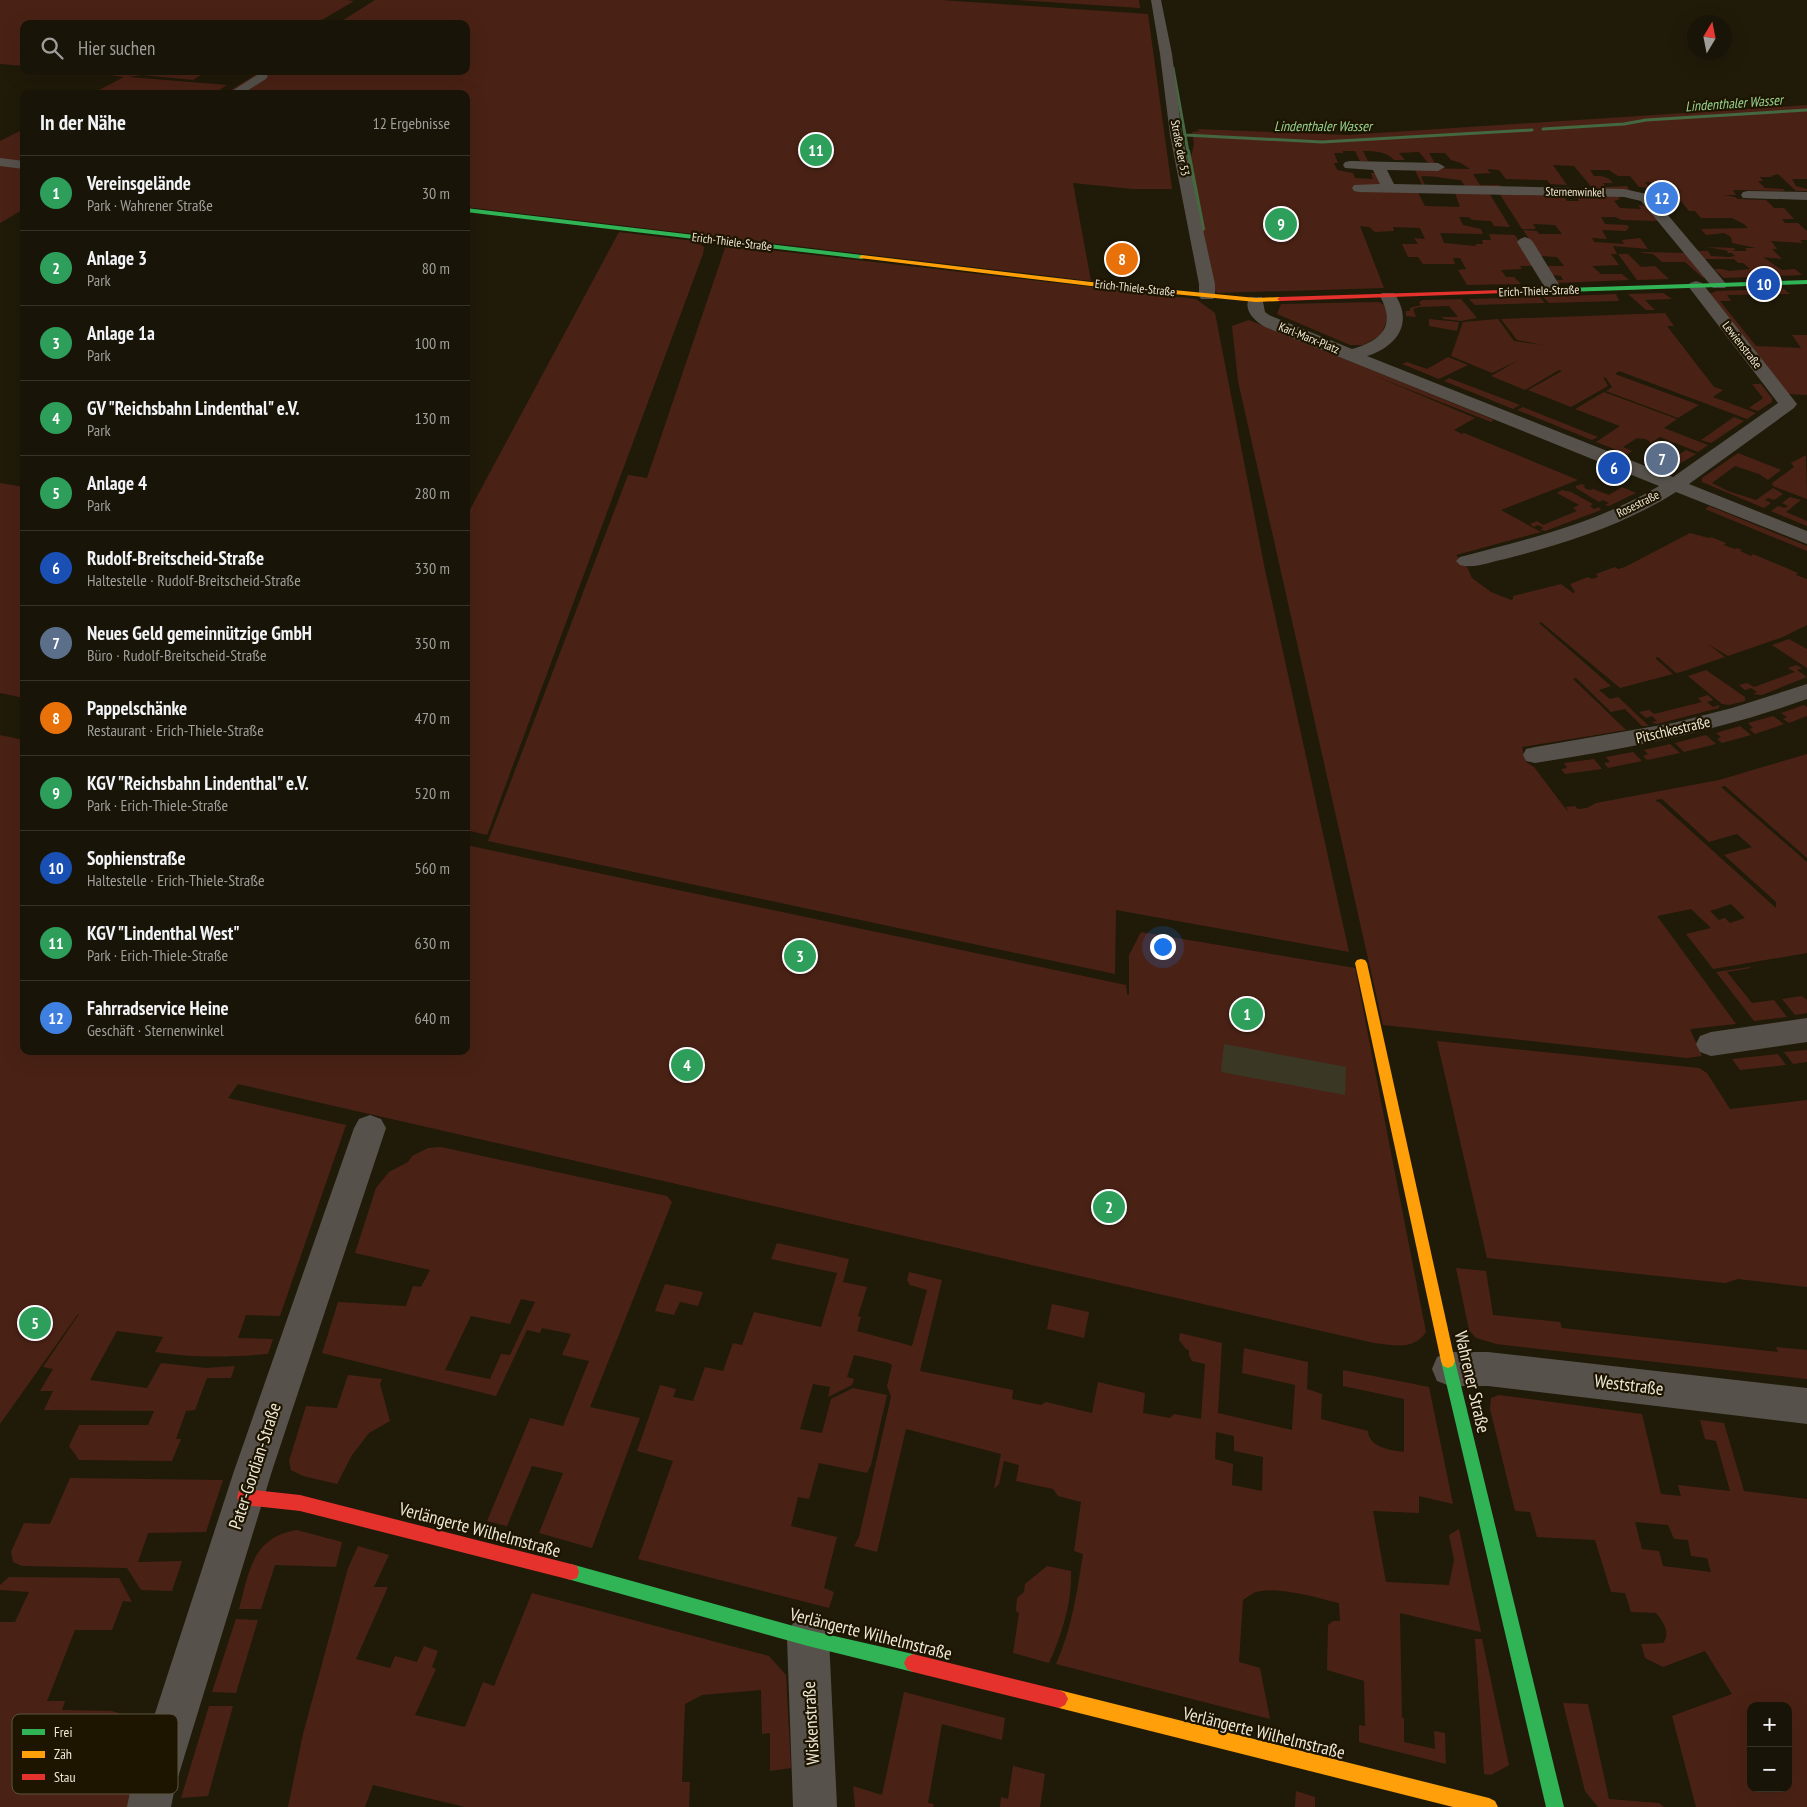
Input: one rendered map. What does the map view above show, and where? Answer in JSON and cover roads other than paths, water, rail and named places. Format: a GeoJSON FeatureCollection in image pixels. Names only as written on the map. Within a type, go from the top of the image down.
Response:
{"type":"FeatureCollection","features":[{"type":"Feature","properties":{"kind":"street","name":"Straße der 53"},"geometry":{"type":"LineString","coordinates":[[1156,0],[1166,54],[1176,135],[1207,284],[1207,296]]}},
{"type":"Feature","properties":{"kind":"street"},"geometry":{"type":"LineString","coordinates":[[239,90],[262,76]]}},
{"type":"Feature","properties":{"kind":"street"},"geometry":{"type":"LineString","coordinates":[[0,162],[20,164]]}},
{"type":"Feature","properties":{"kind":"street"},"geometry":{"type":"LineString","coordinates":[[1350,165],[1438,167]]}},
{"type":"Feature","properties":{"kind":"street"},"geometry":{"type":"LineString","coordinates":[[1378,166],[1388,188]]}},
{"type":"Feature","properties":{"kind":"street","name":"Sternenwinkel"},"geometry":{"type":"LineString","coordinates":[[1359,188],[1624,193],[1642,196],[1646,198],[1719,285]]}},
{"type":"Feature","properties":{"kind":"street"},"geometry":{"type":"LineString","coordinates":[[1748,195],[1807,196]]}},
{"type":"Feature","properties":{"kind":"street","name":"Erich-Thiele-Straße"},"geometry":{"type":"LineString","coordinates":[[470,210],[1091,284],[1256,300],[1807,282]]}},
{"type":"Feature","properties":{"kind":"street"},"geometry":{"type":"LineString","coordinates":[[1525,242],[1555,290]]}},
{"type":"Feature","properties":{"kind":"street","name":"Lewienstraße"},"geometry":{"type":"LineString","coordinates":[[1696,286],[1788,404]]}},
{"type":"Feature","properties":{"kind":"street","name":"Karl-Marx-Platz"},"geometry":{"type":"LineString","coordinates":[[1256,300],[1258,316],[1352,355],[1377,347],[1389,336],[1395,314],[1394,305],[1388,296]]}},
{"type":"Feature","properties":{"kind":"street"},"geometry":{"type":"LineString","coordinates":[[1352,355],[1807,538]]}},
{"type":"Feature","properties":{"kind":"street","name":"Rosestraße"},"geometry":{"type":"LineString","coordinates":[[1467,561],[1524,548],[1611,518],[1663,492],[1788,404]]}},
{"type":"Feature","properties":{"kind":"street","name":"Pitschkestraße"},"geometry":{"type":"LineString","coordinates":[[1535,755],[1620,742],[1702,725],[1807,691]]}},
{"type":"Feature","properties":{"kind":"street","name":"Wahrener Straße"},"geometry":{"type":"LineString","coordinates":[[1361,963],[1450,1369],[1555,1807]]}},
{"type":"Feature","properties":{"kind":"street"},"geometry":{"type":"LineString","coordinates":[[1711,1044],[1807,1030]]}},
{"type":"Feature","properties":{"kind":"street","name":"Pater-Gordian-Straße"},"geometry":{"type":"LineString","coordinates":[[175,1714],[245,1497],[370,1128]]}},
{"type":"Feature","properties":{"kind":"street","name":"Weststraße"},"geometry":{"type":"LineString","coordinates":[[1450,1369],[1488,1369],[1807,1406]]}},
{"type":"Feature","properties":{"kind":"street","name":"Verlängerte Wilhelmstraße"},"geometry":{"type":"LineString","coordinates":[[245,1497],[300,1503],[640,1590],[808,1638],[1489,1807]]}},
{"type":"Feature","properties":{"kind":"street","name":"Wiskenstraße"},"geometry":{"type":"LineString","coordinates":[[808,1638],[815,1807]]}},
{"type":"Feature","properties":{"kind":"street","name":"Pater-Gordian-Straße"},"geometry":{"type":"LineString","coordinates":[[149,1807],[151,1794]]}},
{"type":"Feature","properties":{"kind":"waterway","name":"Lindenthaler Wasser"},"geometry":{"type":"LineString","coordinates":[[1173,68],[1185,135]]}},
{"type":"Feature","properties":{"kind":"waterway","name":"Lindenthaler Wasser"},"geometry":{"type":"LineString","coordinates":[[1543,129],[1624,124],[1646,120],[1807,110]]}},
{"type":"Feature","properties":{"kind":"waterway","name":"Lindenthaler Wasser"},"geometry":{"type":"LineString","coordinates":[[1185,135],[1322,142],[1532,130]]}},
{"type":"Feature","properties":{"kind":"waterway"},"geometry":{"type":"LineString","coordinates":[[1185,135],[1188,152]]}},
{"type":"Feature","properties":{"kind":"waterway"},"geometry":{"type":"LineString","coordinates":[[1188,151],[1203,229]]}},
{"type":"Feature","properties":{"kind":"place","name":"KGV \"Lindenthal West\""},"geometry":{"type":"Point","coordinates":[816,150]}},
{"type":"Feature","properties":{"kind":"place","name":"Fahrradservice Heine"},"geometry":{"type":"Point","coordinates":[1662,198]}},
{"type":"Feature","properties":{"kind":"place","name":"KGV \"Reichsbahn Lindenthal\" e.V."},"geometry":{"type":"Point","coordinates":[1281,224]}},
{"type":"Feature","properties":{"kind":"place","name":"Pappelschänke"},"geometry":{"type":"Point","coordinates":[1122,259]}},
{"type":"Feature","properties":{"kind":"place","name":"Sophienstraße"},"geometry":{"type":"Point","coordinates":[1764,284]}},
{"type":"Feature","properties":{"kind":"place","name":"Neues Geld gemeinnützige GmbH"},"geometry":{"type":"Point","coordinates":[1662,459]}},
{"type":"Feature","properties":{"kind":"place","name":"Rudolf-Breitscheid-Straße"},"geometry":{"type":"Point","coordinates":[1614,468]}},
{"type":"Feature","properties":{"kind":"place","name":"Anlage 1a"},"geometry":{"type":"Point","coordinates":[800,956]}},
{"type":"Feature","properties":{"kind":"place","name":"Vereinsgelände"},"geometry":{"type":"Point","coordinates":[1247,1014]}},
{"type":"Feature","properties":{"kind":"place","name":"GV \"Reichsbahn Lindenthal\" e.V."},"geometry":{"type":"Point","coordinates":[687,1065]}},
{"type":"Feature","properties":{"kind":"place","name":"Anlage 3"},"geometry":{"type":"Point","coordinates":[1109,1207]}},
{"type":"Feature","properties":{"kind":"place","name":"Anlage 4"},"geometry":{"type":"Point","coordinates":[35,1323]}}]}
